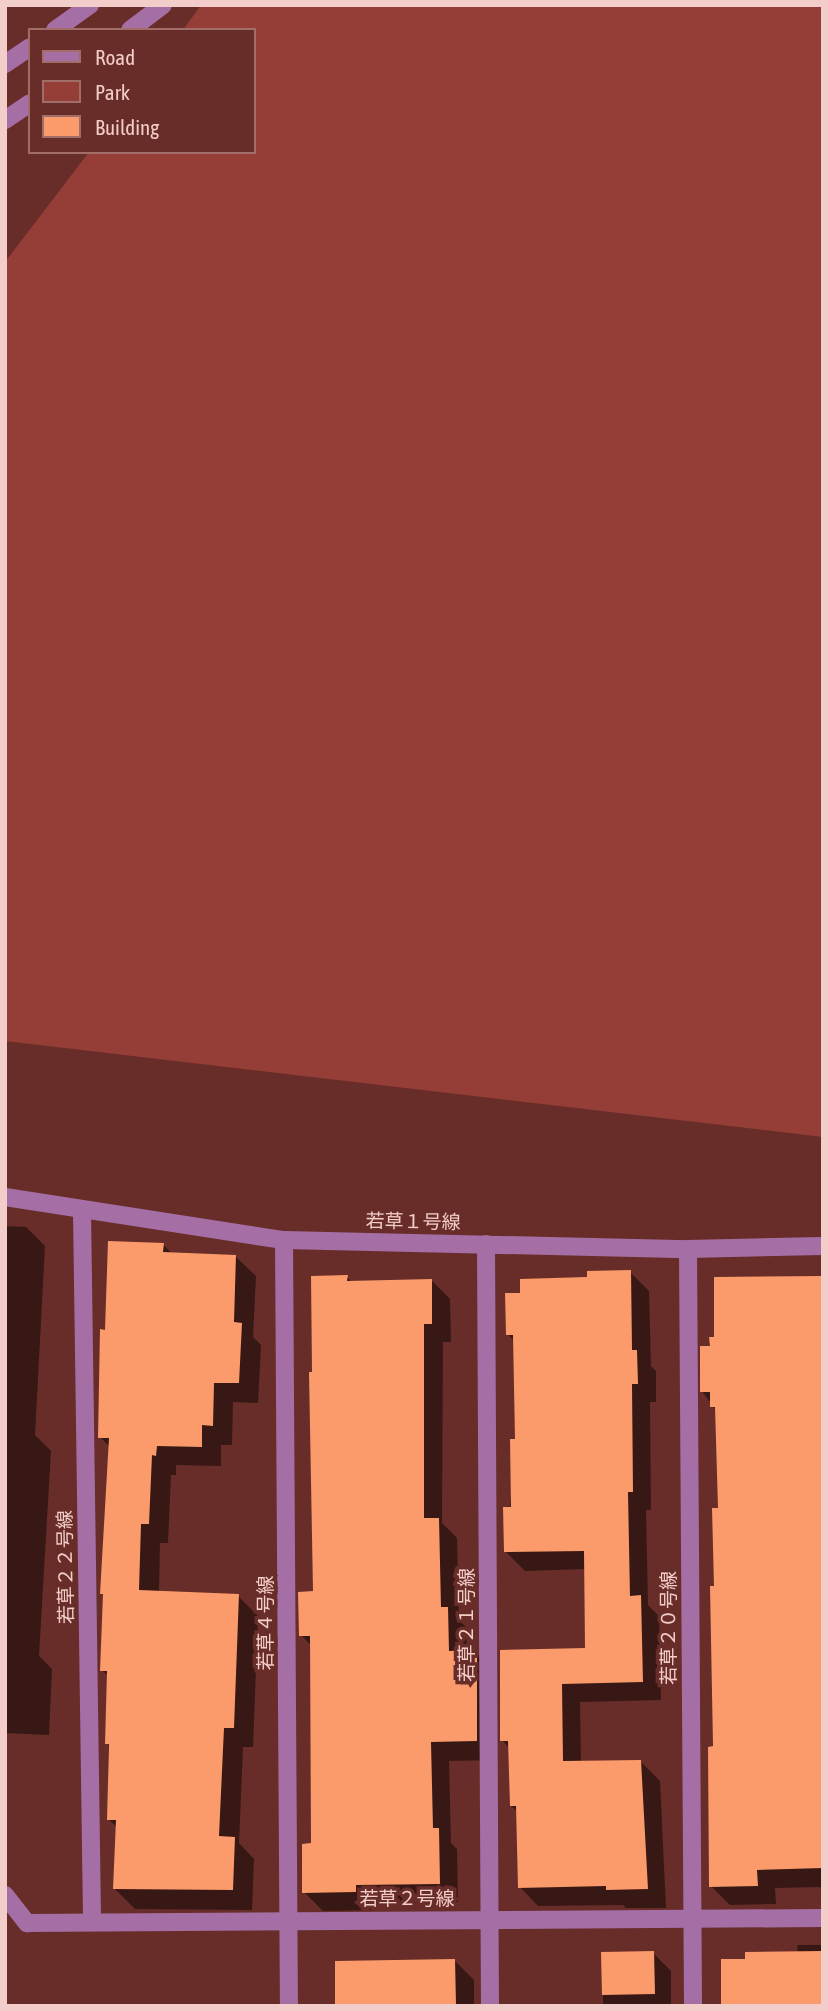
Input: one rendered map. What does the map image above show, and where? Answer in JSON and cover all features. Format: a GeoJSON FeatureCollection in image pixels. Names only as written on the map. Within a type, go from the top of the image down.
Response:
{"type":"FeatureCollection","features":[{"type":"Feature","properties":{"kind":"street"},"geometry":{"type":"LineString","coordinates":[[58,28],[90,5]]}},
{"type":"Feature","properties":{"kind":"street"},"geometry":{"type":"LineString","coordinates":[[133,28],[163,5]]}},
{"type":"Feature","properties":{"kind":"street"},"geometry":{"type":"LineString","coordinates":[[5,64],[28,48]]}},
{"type":"Feature","properties":{"kind":"street"},"geometry":{"type":"LineString","coordinates":[[5,120],[28,104]]}},
{"type":"Feature","properties":{"kind":"street","name":"若草１号線"},"geometry":{"type":"LineString","coordinates":[[5,1197],[82,1211],[284,1240],[688,1249],[823,1246]]}},
{"type":"Feature","properties":{"kind":"street","name":"若草２２号線"},"geometry":{"type":"LineString","coordinates":[[82,1211],[92,1922]]}},
{"type":"Feature","properties":{"kind":"street","name":"若草４号線"},"geometry":{"type":"LineString","coordinates":[[284,1240],[289,2006]]}},
{"type":"Feature","properties":{"kind":"street","name":"若草２１号線"},"geometry":{"type":"LineString","coordinates":[[486,1244],[490,2006]]}},
{"type":"Feature","properties":{"kind":"street","name":"若草２０号線"},"geometry":{"type":"LineString","coordinates":[[688,1249],[693,2006]]}},
{"type":"Feature","properties":{"kind":"street","name":"若草２号線"},"geometry":{"type":"LineString","coordinates":[[5,1895],[27,1923],[823,1918]]}},
{"type":"Feature","properties":{"kind":"green space"},"geometry":{"type":"Polygon","coordinates":[[[201,5],[823,5],[823,1137],[5,1041],[5,262],[87,154],[256,154],[256,28],[184,28],[201,5]]]}},
{"type":"Feature","properties":{"kind":"building"},"geometry":{"type":"Polygon","coordinates":[[[108,1241],[164,1243],[163,1252],[236,1255],[234,1322],[242,1323],[239,1383],[214,1383],[213,1426],[202,1425],[202,1447],[157,1446],[156,1456],[152,1455],[149,1524],[141,1524],[139,1590],[239,1594],[234,1728],[224,1728],[219,1836],[235,1837],[233,1890],[113,1889],[116,1820],[107,1820],[107,1671],[100,1671],[103,1594],[100,1594],[109,1438],[98,1438],[100,1329],[105,1330],[108,1241]]]}},
{"type":"Feature","properties":{"kind":"building"},"geometry":{"type":"Polygon","coordinates":[[[631,1270],[632,1350],[637,1350],[638,1384],[632,1384],[633,1492],[628,1492],[630,1596],[641,1595],[643,1682],[562,1684],[563,1761],[641,1760],[648,1889],[606,1890],[606,1886],[518,1888],[516,1806],[510,1806],[508,1741],[500,1741],[500,1650],[585,1648],[584,1551],[504,1552],[503,1507],[511,1507],[510,1439],[515,1439],[513,1335],[506,1335],[505,1293],[520,1293],[520,1279],[587,1277],[587,1271],[631,1270]]]}},
{"type":"Feature","properties":{"kind":"building"},"geometry":{"type":"Polygon","coordinates":[[[348,1275],[347,1281],[432,1279],[432,1324],[424,1324],[424,1518],[439,1518],[441,1607],[448,1607],[449,1651],[477,1650],[477,1741],[431,1742],[433,1828],[439,1828],[440,1884],[356,1885],[356,1892],[302,1893],[302,1844],[311,1843],[310,1636],[299,1636],[298,1592],[313,1591],[309,1372],[312,1372],[311,1276],[348,1275]]]}},
{"type":"Feature","properties":{"kind":"building"},"geometry":{"type":"Polygon","coordinates":[[[823,1276],[823,1868],[757,1870],[758,1886],[709,1887],[708,1747],[713,1746],[710,1586],[714,1586],[712,1508],[718,1508],[715,1407],[710,1407],[710,1392],[700,1392],[700,1346],[710,1346],[709,1337],[714,1337],[714,1277],[823,1276]]]}},
{"type":"Feature","properties":{"kind":"building"},"geometry":{"type":"Polygon","coordinates":[[[654,1951],[655,1994],[602,1995],[601,1952],[654,1951]]]}},
{"type":"Feature","properties":{"kind":"building"},"geometry":{"type":"Polygon","coordinates":[[[823,1951],[823,2006],[721,2006],[721,1959],[745,1959],[745,1952],[823,1951]]]}},
{"type":"Feature","properties":{"kind":"building"},"geometry":{"type":"Polygon","coordinates":[[[455,1959],[456,2005],[335,2006],[335,1961],[455,1959]]]}}]}
